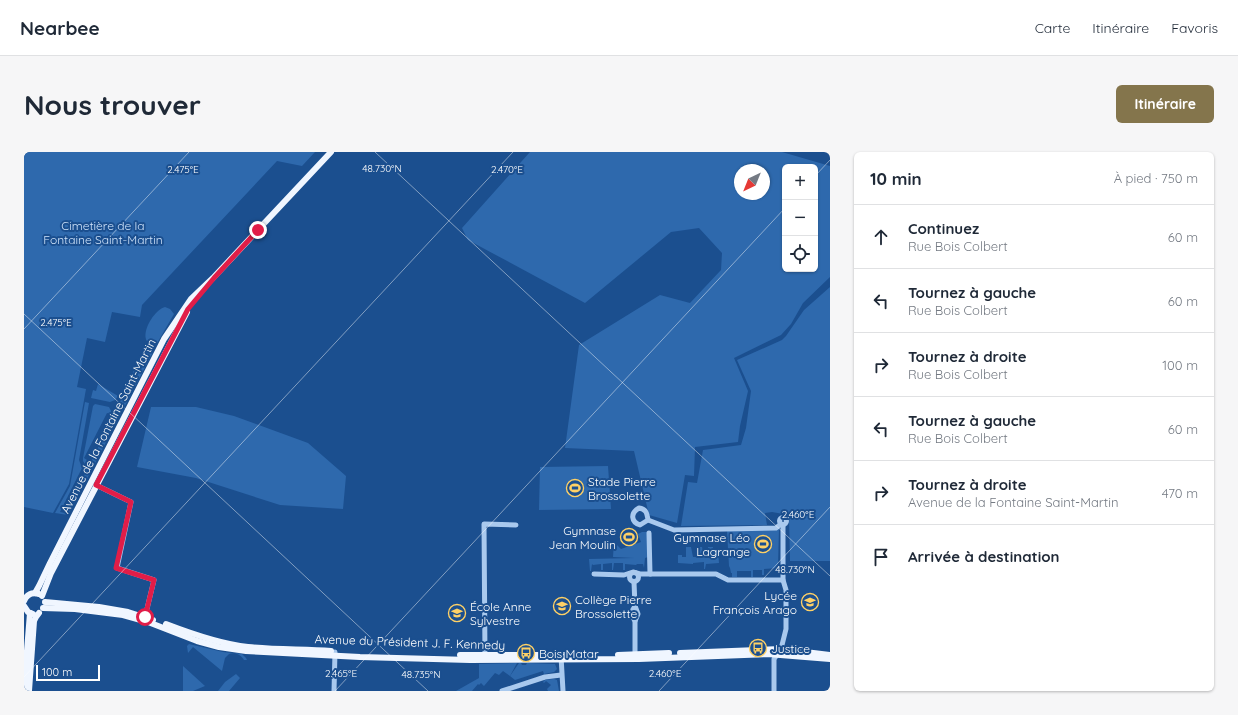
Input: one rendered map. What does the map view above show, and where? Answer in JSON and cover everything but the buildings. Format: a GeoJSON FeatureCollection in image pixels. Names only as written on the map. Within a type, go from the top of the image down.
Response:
{"type":"FeatureCollection","features":[{"type":"Feature","properties":{"kind":"main road","name":"Avenue de la Fontaine Saint-Martin"},"geometry":{"type":"LineString","coordinates":[[29,691],[34,621],[42,605],[51,573],[164,339],[188,304],[331,152]]}},
{"type":"Feature","properties":{"kind":"main road","name":"Avenue de la Fontaine Saint-Martin"},"geometry":{"type":"LineString","coordinates":[[104,462],[188,309],[214,278]]}},
{"type":"Feature","properties":{"kind":"main road"},"geometry":{"type":"LineString","coordinates":[[154,373],[161,356],[158,351]]}},
{"type":"Feature","properties":{"kind":"main road","name":"Avenue de la Fontaine Saint-Martin"},"geometry":{"type":"LineString","coordinates":[[35,593],[94,484]]}},
{"type":"Feature","properties":{"kind":"main road"},"geometry":{"type":"LineString","coordinates":[[24,601],[29,594],[35,593],[42,605],[26,609],[27,651],[25,691]]}},
{"type":"Feature","properties":{"kind":"main road","name":"Avenue du Président J. F. Kennedy"},"geometry":{"type":"LineString","coordinates":[[42,605],[99,607],[128,612],[199,636],[247,647],[360,657],[639,659],[776,654],[830,659]]}},
{"type":"Feature","properties":{"kind":"main road","name":"Avenue du Président J. F. Kennedy"},"geometry":{"type":"LineString","coordinates":[[42,605],[123,616],[148,622],[197,640],[246,651],[335,654]]}},
{"type":"Feature","properties":{"kind":"main road","name":"Avenue du Président J. F. Kennedy"},"geometry":{"type":"LineString","coordinates":[[561,658],[781,649],[830,655]]}},
{"type":"Feature","properties":{"kind":"street"},"geometry":{"type":"LineString","coordinates":[[94,484],[131,502],[116,568],[154,580],[145,617]]}},
{"type":"Feature","properties":{"kind":"street"},"geometry":{"type":"LineString","coordinates":[[648,520],[674,530],[776,528],[782,524],[783,580],[786,590],[786,629],[781,649],[776,654],[774,659],[774,691]]}},
{"type":"Feature","properties":{"kind":"street"},"geometry":{"type":"LineString","coordinates":[[485,658],[484,524],[516,525]]}},
{"type":"Feature","properties":{"kind":"street"},"geometry":{"type":"LineString","coordinates":[[649,533],[650,574]]}},
{"type":"Feature","properties":{"kind":"street"},"geometry":{"type":"LineString","coordinates":[[594,574],[627,576],[635,573],[716,574],[728,580],[783,580]]}},
{"type":"Feature","properties":{"kind":"street"},"geometry":{"type":"LineString","coordinates":[[635,573],[638,575],[638,578],[634,582],[634,606],[638,614],[634,621],[635,654]]}},
{"type":"Feature","properties":{"kind":"street"},"geometry":{"type":"LineString","coordinates":[[627,576],[634,582]]}},
{"type":"Feature","properties":{"kind":"street"},"geometry":{"type":"LineString","coordinates":[[334,691],[335,654]]}},
{"type":"Feature","properties":{"kind":"street"},"geometry":{"type":"LineString","coordinates":[[561,658],[563,691]]}},
{"type":"Feature","properties":{"kind":"street"},"geometry":{"type":"LineString","coordinates":[[502,691],[545,677],[561,675]]}},
{"type":"Feature","properties":{"kind":"green space","name":"Cimetière de la Fontaine Saint-Martin"},"geometry":{"type":"Polygon","coordinates":[[[24,152],[315,152],[302,166],[277,161],[142,305],[140,317],[112,312],[105,342],[87,338],[77,387],[86,389],[69,484],[53,513],[24,507],[24,152]]]}},
{"type":"Feature","properties":{"kind":"green space"},"geometry":{"type":"Polygon","coordinates":[[[530,152],[782,152],[830,166],[830,277],[803,303],[791,324],[781,335],[734,358],[748,391],[738,442],[695,447],[694,476],[685,475],[677,523],[649,515],[634,451],[565,448],[579,345],[660,295],[690,303],[721,270],[722,253],[699,228],[671,232],[585,303],[468,240],[462,228],[530,152]]]}},
{"type":"Feature","properties":{"kind":"green space"},"geometry":{"type":"Polygon","coordinates":[[[830,287],[830,561],[790,561],[789,515],[772,512],[765,513],[767,525],[681,526],[688,482],[697,483],[703,450],[741,445],[746,428],[751,391],[737,360],[782,340],[804,310],[830,287]]]}},
{"type":"Feature","properties":{"kind":"green space"},"geometry":{"type":"Polygon","coordinates":[[[165,307],[170,309],[174,314],[156,345],[149,344],[146,340],[145,334],[150,321],[160,310],[165,307]]]}},
{"type":"Feature","properties":{"kind":"green space"},"geometry":{"type":"Polygon","coordinates":[[[149,350],[153,352],[68,515],[55,513],[70,486],[85,402],[89,403],[79,460],[82,468],[60,512],[65,513],[114,416],[141,354],[149,350]]]}},
{"type":"Feature","properties":{"kind":"green space"},"geometry":{"type":"Polygon","coordinates":[[[98,384],[118,396],[115,400],[110,402],[91,398],[93,390],[96,391],[98,384]]]}},
{"type":"Feature","properties":{"kind":"green space"},"geometry":{"type":"Polygon","coordinates":[[[95,404],[109,407],[111,411],[110,414],[107,413],[84,458],[87,460],[85,464],[83,458],[93,406],[95,404]]]}},
{"type":"Feature","properties":{"kind":"green space"},"geometry":{"type":"Polygon","coordinates":[[[151,407],[196,407],[234,416],[308,443],[346,476],[343,509],[280,505],[196,478],[137,467],[151,407]]]}},
{"type":"Feature","properties":{"kind":"green space","name":"Stade Pierre Brossolette"},"geometry":{"type":"Polygon","coordinates":[[[608,466],[611,509],[539,510],[540,467],[608,466]]]}},
{"type":"Feature","properties":{"kind":"green space"},"geometry":{"type":"Polygon","coordinates":[[[779,529],[778,568],[764,569],[764,575],[762,575],[762,570],[753,570],[753,577],[751,577],[751,571],[737,571],[737,577],[732,577],[729,566],[727,531],[779,529]]]}},
{"type":"Feature","properties":{"kind":"green space"},"geometry":{"type":"Polygon","coordinates":[[[647,532],[648,557],[645,558],[644,568],[643,564],[625,564],[625,570],[623,570],[623,563],[614,563],[612,570],[612,563],[603,564],[603,570],[601,570],[601,564],[592,564],[590,571],[589,559],[634,558],[613,557],[614,542],[621,549],[641,542],[638,534],[647,532]]]}},
{"type":"Feature","properties":{"kind":"green space"},"geometry":{"type":"Polygon","coordinates":[[[686,547],[691,547],[693,557],[697,557],[697,547],[702,547],[704,557],[708,557],[708,547],[713,547],[713,551],[718,551],[719,563],[706,564],[704,569],[704,562],[693,564],[678,563],[678,555],[686,557],[686,547]]]}},
{"type":"Feature","properties":{"kind":"green space"},"geometry":{"type":"Polygon","coordinates":[[[189,644],[233,653],[229,654],[225,658],[222,671],[193,647],[188,653],[187,646],[189,644]]]}},
{"type":"Feature","properties":{"kind":"green space"},"geometry":{"type":"Polygon","coordinates":[[[234,653],[242,654],[247,660],[244,660],[238,654],[234,653]]]}},
{"type":"Feature","properties":{"kind":"green space"},"geometry":{"type":"Polygon","coordinates":[[[517,663],[510,676],[503,671],[499,675],[495,673],[484,686],[481,683],[479,685],[478,684],[472,691],[456,691],[479,678],[479,664],[517,663]]]}},
{"type":"Feature","properties":{"kind":"green space"},"geometry":{"type":"Polygon","coordinates":[[[519,663],[522,665],[526,665],[527,663],[555,664],[557,669],[554,672],[544,674],[543,671],[515,680],[510,676],[519,663]]]}},
{"type":"Feature","properties":{"kind":"green space"},"geometry":{"type":"Polygon","coordinates":[[[183,666],[205,686],[193,691],[183,691],[183,666]]]}},
{"type":"Feature","properties":{"kind":"green space"},"geometry":{"type":"Polygon","coordinates":[[[236,674],[240,678],[229,691],[218,691],[225,682],[236,674]]]}},
{"type":"Feature","properties":{"kind":"green space"},"geometry":{"type":"Polygon","coordinates":[[[545,680],[557,680],[559,691],[548,691],[547,689],[551,685],[546,681],[544,683],[543,682],[545,680]]]}},
{"type":"Feature","properties":{"kind":"place","name":"Stade Pierre Brossolette"},"geometry":{"type":"Point","coordinates":[575,488]}},
{"type":"Feature","properties":{"kind":"place","name":"Gymnase Jean Moulin"},"geometry":{"type":"Point","coordinates":[629,537]}},
{"type":"Feature","properties":{"kind":"place","name":"Gymnase Léo Lagrange"},"geometry":{"type":"Point","coordinates":[763,544]}},
{"type":"Feature","properties":{"kind":"place","name":"Lycée François Arago"},"geometry":{"type":"Point","coordinates":[810,602]}},
{"type":"Feature","properties":{"kind":"place","name":"Collège Pierre Brossolette"},"geometry":{"type":"Point","coordinates":[562,606]}},
{"type":"Feature","properties":{"kind":"place","name":"École Anne Sylvestre"},"geometry":{"type":"Point","coordinates":[457,613]}},
{"type":"Feature","properties":{"kind":"place","name":"Justice"},"geometry":{"type":"Point","coordinates":[758,648]}},
{"type":"Feature","properties":{"kind":"place","name":"Bois Matar"},"geometry":{"type":"Point","coordinates":[526,653]}},
{"type":"Feature","properties":{"kind":"route"},"geometry":{"type":"LineString","coordinates":[[145,617],[154,580],[116,568],[131,502],[96,485],[188,309],[258,230]]}}]}
